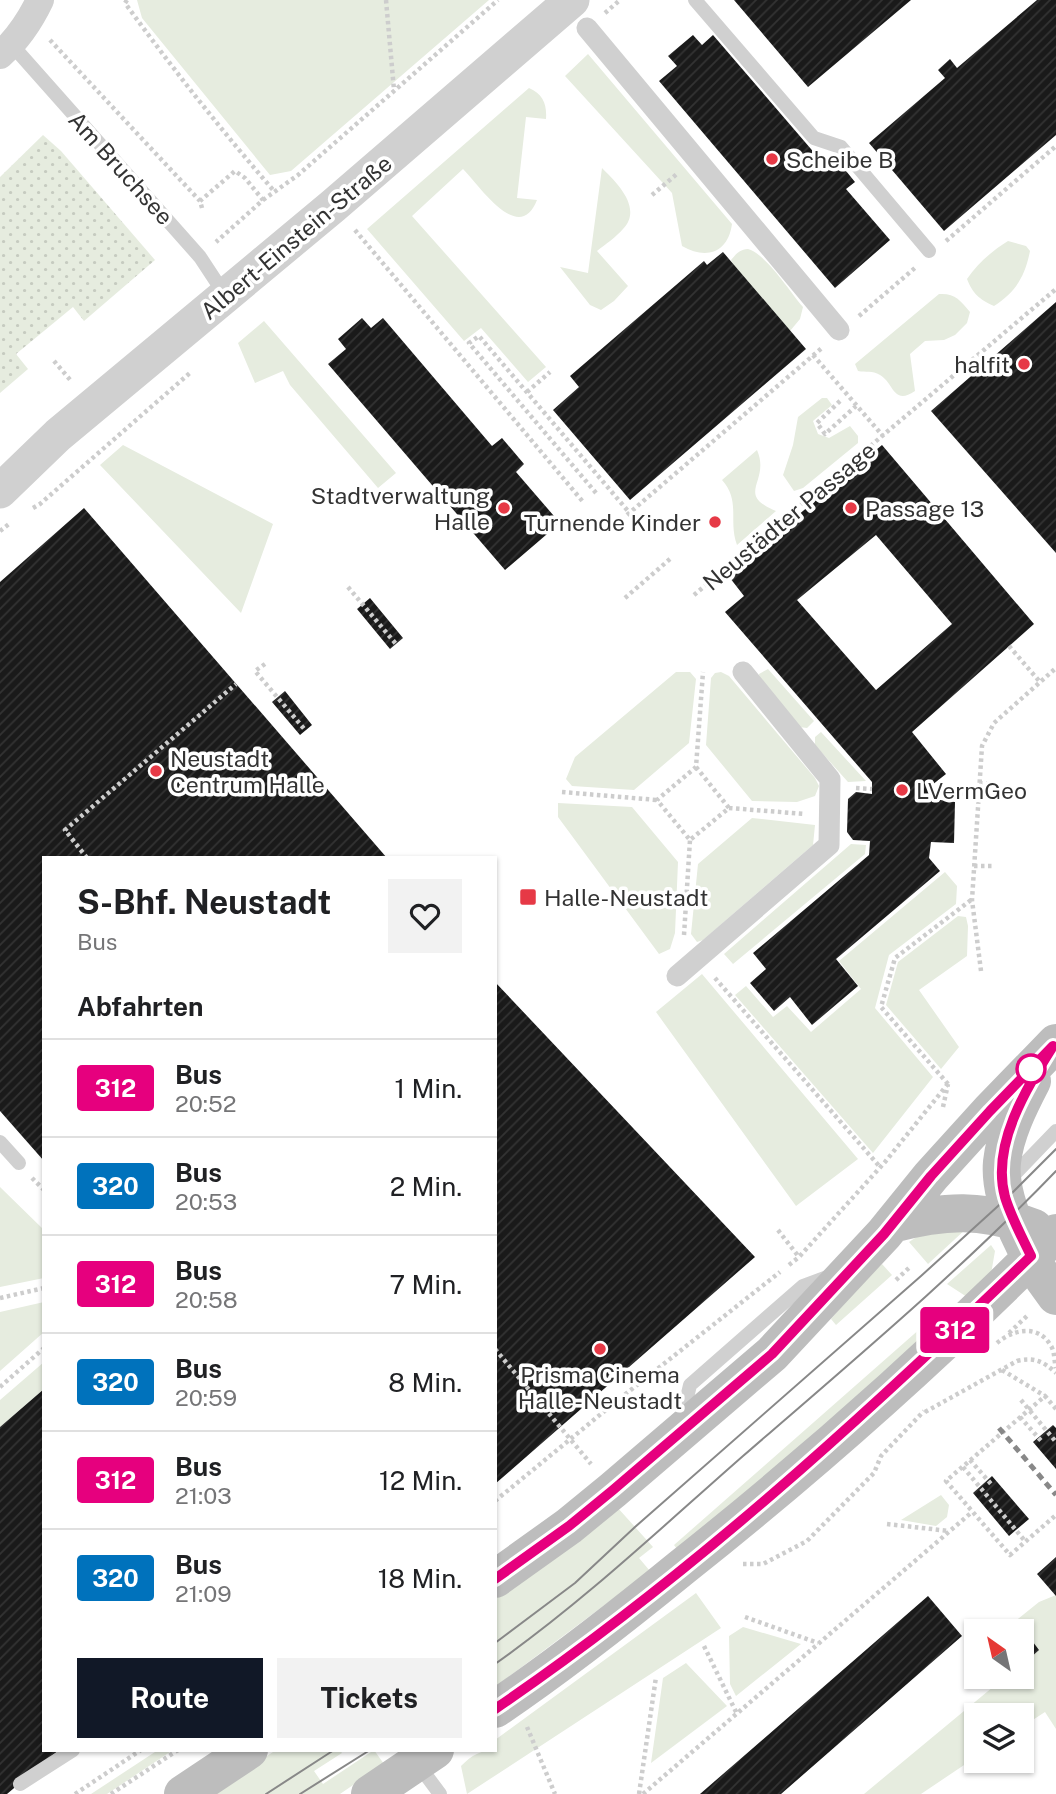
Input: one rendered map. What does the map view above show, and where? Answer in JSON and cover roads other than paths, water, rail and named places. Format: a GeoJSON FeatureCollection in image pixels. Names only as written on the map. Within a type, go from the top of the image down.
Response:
{"type":"FeatureCollection","features":[{"type":"Feature","properties":{"kind":"main road"},"geometry":{"type":"LineString","coordinates":[[995,1204],[1014,1118],[1054,1045]]}},
{"type":"Feature","properties":{"kind":"main road"},"geometry":{"type":"LineString","coordinates":[[497,1578],[587,1512],[772,1354],[854,1267],[931,1176],[1054,1045]]}},
{"type":"Feature","properties":{"kind":"main road"},"geometry":{"type":"LineString","coordinates":[[892,1224],[922,1216],[995,1204],[1049,1241],[1056,1296]]}},
{"type":"Feature","properties":{"kind":"main road"},"geometry":{"type":"LineString","coordinates":[[505,1702],[629,1612],[780,1487],[886,1395],[1049,1241]]}},
{"type":"Feature","properties":{"kind":"main road"},"geometry":{"type":"LineString","coordinates":[[183,1794],[246,1752]]}},
{"type":"Feature","properties":{"kind":"main road"},"geometry":{"type":"LineString","coordinates":[[370,1794],[426,1756]]}},
{"type":"Feature","properties":{"kind":"street","name":"Am Bruchsee"},"geometry":{"type":"LineString","coordinates":[[6,50],[35,10]]}},
{"type":"Feature","properties":{"kind":"street","name":"Albert-Einstein-Straße"},"geometry":{"type":"LineString","coordinates":[[6,481],[333,206],[580,14]]}},
{"type":"Feature","properties":{"kind":"street"},"geometry":{"type":"LineString","coordinates":[[580,14],[839,330]]}},
{"type":"Feature","properties":{"kind":"street"},"geometry":{"type":"LineString","coordinates":[[677,976],[829,845],[830,779],[743,672]]}},
{"type":"Feature","properties":{"kind":"lane"},"geometry":{"type":"LineString","coordinates":[[695,0],[814,138],[841,147],[929,251]]}},
{"type":"Feature","properties":{"kind":"lane","name":"Am Bruchsee"},"geometry":{"type":"LineString","coordinates":[[6,50],[200,257],[225,296]]}},
{"type":"Feature","properties":{"kind":"lane"},"geometry":{"type":"LineString","coordinates":[[995,1204],[1056,1131]]}},
{"type":"Feature","properties":{"kind":"lane"},"geometry":{"type":"LineString","coordinates":[[0,1142],[19,1163]]}},
{"type":"Feature","properties":{"kind":"lane"},"geometry":{"type":"LineString","coordinates":[[20,1783],[71,1752]]}},
{"type":"Feature","properties":{"kind":"lane"},"geometry":{"type":"LineString","coordinates":[[426,1756],[440,1794]]}},
{"type":"Feature","properties":{"kind":"tram line"},"geometry":{"type":"LineString","coordinates":[[497,1642],[575,1583],[921,1276],[1056,1149]]}},
{"type":"Feature","properties":{"kind":"tram line"},"geometry":{"type":"LineString","coordinates":[[497,1663],[591,1590],[863,1352],[981,1246],[1056,1171]]}},
{"type":"Feature","properties":{"kind":"tram line"},"geometry":{"type":"LineString","coordinates":[[266,1794],[331,1752]]}},
{"type":"Feature","properties":{"kind":"tram line"},"geometry":{"type":"LineString","coordinates":[[300,1794],[367,1752]]}},
{"type":"Feature","properties":{"kind":"railway"},"geometry":{"type":"LineString","coordinates":[[999,1428],[1056,1495]]}},
{"type":"Feature","properties":{"kind":"place","name":"Scheibe B"},"geometry":{"type":"Point","coordinates":[772,159]}},
{"type":"Feature","properties":{"kind":"place","name":"halfit"},"geometry":{"type":"Point","coordinates":[1024,364]}},
{"type":"Feature","properties":{"kind":"place","name":"Stadtverwaltung Halle"},"geometry":{"type":"Point","coordinates":[504,508]}},
{"type":"Feature","properties":{"kind":"place","name":"Passage 13"},"geometry":{"type":"Point","coordinates":[851,508]}},
{"type":"Feature","properties":{"kind":"place","name":"Turnende Kinder"},"geometry":{"type":"Point","coordinates":[715,522]}},
{"type":"Feature","properties":{"kind":"place","name":"Neustadt Centrum Halle"},"geometry":{"type":"Point","coordinates":[156,771]}},
{"type":"Feature","properties":{"kind":"place","name":"LVermGeo"},"geometry":{"type":"Point","coordinates":[902,790]}},
{"type":"Feature","properties":{"kind":"place","name":"Halle-Neustadt"},"geometry":{"type":"Point","coordinates":[528,897]}},
{"type":"Feature","properties":{"kind":"place","name":"Prisma Cinema Halle-Neustadt"},"geometry":{"type":"Point","coordinates":[600,1349]}}]}
